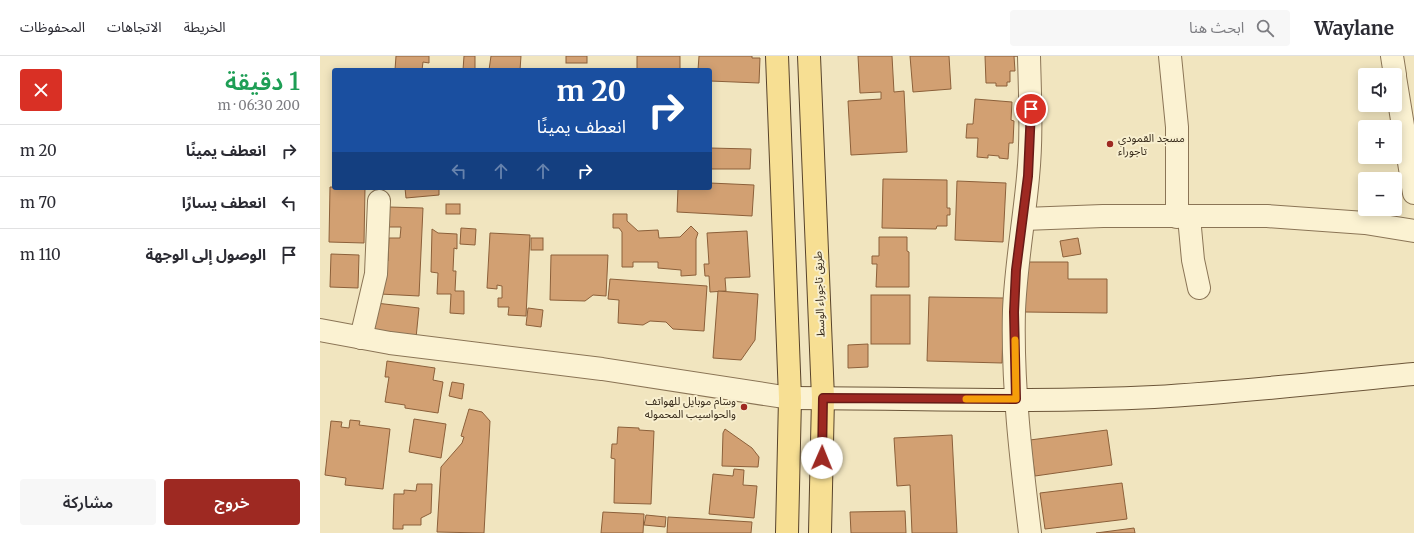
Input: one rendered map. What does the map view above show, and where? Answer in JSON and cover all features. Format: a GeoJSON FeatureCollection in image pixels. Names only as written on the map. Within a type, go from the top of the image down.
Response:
{"type":"FeatureCollection","features":[{"type":"Feature","properties":{"kind":"main road"},"geometry":{"type":"LineString","coordinates":[[777,56],[790,398],[787,533]]}},
{"type":"Feature","properties":{"kind":"main road","name":"طريق تاجوراء الوسط"},"geometry":{"type":"LineString","coordinates":[[809,56],[823,398],[820,533]]}},
{"type":"Feature","properties":{"kind":"street"},"geometry":{"type":"LineString","coordinates":[[1029,56],[1031,122],[1024,219],[1016,270],[1014,312],[1016,399],[1022,468],[1030,533]]}},
{"type":"Feature","properties":{"kind":"street"},"geometry":{"type":"LineString","coordinates":[[1170,56],[1177,127],[1183,217],[1199,288]]}},
{"type":"Feature","properties":{"kind":"street"},"geometry":{"type":"LineString","coordinates":[[1392,56],[1394,68]]}},
{"type":"Feature","properties":{"kind":"street"},"geometry":{"type":"LineString","coordinates":[[1401,112],[1414,193]]}},
{"type":"Feature","properties":{"kind":"street"},"geometry":{"type":"LineString","coordinates":[[361,338],[376,274],[380,201]]}},
{"type":"Feature","properties":{"kind":"street"},"geometry":{"type":"LineString","coordinates":[[1024,219],[1103,216],[1267,216],[1365,223],[1414,231]]}},
{"type":"Feature","properties":{"kind":"street"},"geometry":{"type":"LineString","coordinates":[[320,330],[361,338],[602,369],[790,398],[1016,399],[1153,397],[1275,388],[1414,374]]}},
{"type":"Feature","properties":{"kind":"building"},"geometry":{"type":"Polygon","coordinates":[[[396,56],[429,56],[429,63],[423,62],[422,68],[395,68],[396,56]]]}},
{"type":"Feature","properties":{"kind":"building"},"geometry":{"type":"Polygon","coordinates":[[[464,56],[475,56],[475,68],[463,68],[464,56]]]}},
{"type":"Feature","properties":{"kind":"building"},"geometry":{"type":"Polygon","coordinates":[[[491,56],[521,56],[520,68],[489,68],[491,56]]]}},
{"type":"Feature","properties":{"kind":"building"},"geometry":{"type":"Polygon","coordinates":[[[566,56],[587,56],[587,63],[566,63],[566,56]]]}},
{"type":"Feature","properties":{"kind":"building"},"geometry":{"type":"Polygon","coordinates":[[[637,56],[680,56],[680,68],[637,68],[637,56]]]}},
{"type":"Feature","properties":{"kind":"building"},"geometry":{"type":"Polygon","coordinates":[[[699,56],[752,56],[752,58],[760,58],[759,83],[712,81],[712,68],[698,68],[699,56]]]}},
{"type":"Feature","properties":{"kind":"building"},"geometry":{"type":"Polygon","coordinates":[[[858,56],[892,56],[894,92],[904,91],[907,152],[851,155],[848,101],[881,99],[881,92],[860,93],[858,56]]]}},
{"type":"Feature","properties":{"kind":"building"},"geometry":{"type":"Polygon","coordinates":[[[910,56],[949,56],[951,89],[913,92],[910,56]]]}},
{"type":"Feature","properties":{"kind":"building"},"geometry":{"type":"Polygon","coordinates":[[[985,56],[1014,56],[1015,71],[1010,71],[1010,82],[1007,82],[1007,86],[996,86],[996,83],[986,83],[985,56]]]}},
{"type":"Feature","properties":{"kind":"building"},"geometry":{"type":"Polygon","coordinates":[[[975,99],[1012,102],[1011,120],[1014,121],[1013,143],[1009,143],[1008,159],[988,155],[988,158],[977,157],[978,138],[966,138],[967,124],[973,124],[975,99]]]}},
{"type":"Feature","properties":{"kind":"building"},"geometry":{"type":"Polygon","coordinates":[[[712,148],[751,149],[750,169],[712,169],[712,148]]]}},
{"type":"Feature","properties":{"kind":"building"},"geometry":{"type":"Polygon","coordinates":[[[883,179],[947,180],[947,208],[950,208],[950,215],[947,215],[947,226],[937,226],[936,229],[882,228],[883,179]]]}},
{"type":"Feature","properties":{"kind":"building"},"geometry":{"type":"Polygon","coordinates":[[[957,181],[1006,183],[1003,242],[955,240],[957,181]]]}},
{"type":"Feature","properties":{"kind":"building"},"geometry":{"type":"Polygon","coordinates":[[[712,183],[754,185],[752,216],[677,212],[678,190],[712,190],[712,183]]]}},
{"type":"Feature","properties":{"kind":"building"},"geometry":{"type":"Polygon","coordinates":[[[330,187],[332,187],[332,190],[365,190],[364,243],[329,242],[330,187]]]}},
{"type":"Feature","properties":{"kind":"building"},"geometry":{"type":"Polygon","coordinates":[[[405,190],[439,190],[439,195],[406,198],[405,190]]]}},
{"type":"Feature","properties":{"kind":"building"},"geometry":{"type":"Polygon","coordinates":[[[446,204],[460,204],[460,214],[446,214],[446,204]]]}},
{"type":"Feature","properties":{"kind":"building"},"geometry":{"type":"Polygon","coordinates":[[[389,207],[423,208],[419,296],[380,294],[382,261],[388,261],[389,238],[400,238],[401,227],[388,227],[389,207]]]}},
{"type":"Feature","properties":{"kind":"building"},"geometry":{"type":"Polygon","coordinates":[[[613,214],[627,214],[627,221],[638,231],[658,230],[659,238],[680,237],[691,226],[698,233],[696,239],[696,275],[681,276],[681,270],[658,268],[658,262],[633,262],[633,267],[622,267],[622,232],[619,228],[613,228],[613,214]]]}},
{"type":"Feature","properties":{"kind":"building"},"geometry":{"type":"Polygon","coordinates":[[[461,228],[476,229],[475,245],[460,244],[461,228]]]}},
{"type":"Feature","properties":{"kind":"building"},"geometry":{"type":"Polygon","coordinates":[[[432,229],[438,233],[457,234],[457,249],[454,248],[453,271],[456,271],[455,291],[464,291],[464,314],[450,313],[451,294],[437,294],[438,273],[431,272],[432,229]]]}},
{"type":"Feature","properties":{"kind":"building"},"geometry":{"type":"Polygon","coordinates":[[[747,231],[750,277],[725,278],[726,291],[710,292],[709,276],[705,276],[704,264],[709,264],[707,233],[747,231]]]}},
{"type":"Feature","properties":{"kind":"building"},"geometry":{"type":"Polygon","coordinates":[[[490,233],[530,235],[526,316],[508,315],[509,307],[498,307],[498,298],[502,298],[502,286],[497,285],[497,289],[487,288],[490,233]]]}},
{"type":"Feature","properties":{"kind":"building"},"geometry":{"type":"Polygon","coordinates":[[[879,237],[907,237],[907,251],[909,252],[909,287],[876,287],[877,264],[872,264],[872,256],[879,256],[879,237]]]}},
{"type":"Feature","properties":{"kind":"building"},"geometry":{"type":"Polygon","coordinates":[[[531,238],[543,238],[543,250],[531,250],[531,238]]]}},
{"type":"Feature","properties":{"kind":"building"},"geometry":{"type":"Polygon","coordinates":[[[1078,238],[1081,254],[1063,257],[1060,241],[1078,238]]]}},
{"type":"Feature","properties":{"kind":"building"},"geometry":{"type":"Polygon","coordinates":[[[331,254],[359,255],[358,288],[330,287],[331,254]]]}},
{"type":"Feature","properties":{"kind":"building"},"geometry":{"type":"Polygon","coordinates":[[[551,255],[608,255],[606,296],[593,295],[585,301],[550,300],[551,255]]]}},
{"type":"Feature","properties":{"kind":"building"},"geometry":{"type":"Polygon","coordinates":[[[1025,262],[1068,262],[1068,279],[1107,279],[1107,313],[1025,312],[1025,262]]]}},
{"type":"Feature","properties":{"kind":"building"},"geometry":{"type":"Polygon","coordinates":[[[610,279],[707,286],[704,331],[673,329],[666,322],[650,321],[643,325],[618,323],[619,300],[608,299],[610,279]]]}},
{"type":"Feature","properties":{"kind":"building"},"geometry":{"type":"Polygon","coordinates":[[[718,291],[758,294],[755,340],[741,360],[713,358],[718,291]]]}},
{"type":"Feature","properties":{"kind":"building"},"geometry":{"type":"Polygon","coordinates":[[[871,295],[910,295],[910,344],[871,344],[871,295]]]}},
{"type":"Feature","properties":{"kind":"building"},"geometry":{"type":"Polygon","coordinates":[[[929,297],[1004,298],[1002,363],[927,361],[929,297]]]}},
{"type":"Feature","properties":{"kind":"building"},"geometry":{"type":"Polygon","coordinates":[[[376,303],[419,308],[416,338],[373,334],[376,303]]]}},
{"type":"Feature","properties":{"kind":"building"},"geometry":{"type":"Polygon","coordinates":[[[528,308],[543,310],[541,327],[526,325],[528,308]]]}},
{"type":"Feature","properties":{"kind":"building"},"geometry":{"type":"Polygon","coordinates":[[[868,344],[868,367],[848,368],[848,345],[868,344]]]}},
{"type":"Feature","properties":{"kind":"building"},"geometry":{"type":"Polygon","coordinates":[[[387,361],[435,368],[433,380],[443,382],[438,413],[405,408],[405,405],[385,402],[389,377],[385,377],[387,361]]]}},
{"type":"Feature","properties":{"kind":"building"},"geometry":{"type":"Polygon","coordinates":[[[452,382],[464,384],[462,399],[449,396],[452,382]]]}},
{"type":"Feature","properties":{"kind":"building"},"geometry":{"type":"Polygon","coordinates":[[[469,409],[482,412],[490,421],[484,533],[437,532],[441,467],[462,443],[464,437],[461,436],[469,409]]]}},
{"type":"Feature","properties":{"kind":"building"},"geometry":{"type":"Polygon","coordinates":[[[414,419],[446,424],[441,458],[409,452],[414,419]]]}},
{"type":"Feature","properties":{"kind":"building"},"geometry":{"type":"Polygon","coordinates":[[[350,420],[360,421],[359,425],[390,429],[383,489],[345,485],[346,478],[325,475],[331,421],[342,422],[341,427],[349,428],[350,420]]]}},
{"type":"Feature","properties":{"kind":"building"},"geometry":{"type":"Polygon","coordinates":[[[618,427],[639,428],[639,430],[654,431],[651,504],[614,503],[615,459],[611,458],[612,444],[617,444],[618,427]]]}},
{"type":"Feature","properties":{"kind":"building"},"geometry":{"type":"Polygon","coordinates":[[[725,429],[752,448],[759,457],[758,467],[722,466],[723,433],[725,429]]]}},
{"type":"Feature","properties":{"kind":"building"},"geometry":{"type":"Polygon","coordinates":[[[1107,430],[1112,465],[1035,476],[1030,440],[1107,430]]]}},
{"type":"Feature","properties":{"kind":"building"},"geometry":{"type":"Polygon","coordinates":[[[952,435],[957,533],[912,533],[910,485],[897,486],[894,438],[952,435]]]}},
{"type":"Feature","properties":{"kind":"building"},"geometry":{"type":"Polygon","coordinates":[[[734,469],[744,470],[743,485],[757,486],[754,518],[709,514],[713,474],[733,476],[734,469]]]}},
{"type":"Feature","properties":{"kind":"building"},"geometry":{"type":"Polygon","coordinates":[[[1122,483],[1127,519],[1045,529],[1040,493],[1122,483]]]}},
{"type":"Feature","properties":{"kind":"building"},"geometry":{"type":"Polygon","coordinates":[[[417,484],[432,484],[431,513],[421,518],[421,525],[403,525],[403,529],[393,529],[394,494],[404,494],[404,490],[416,491],[417,484]]]}},
{"type":"Feature","properties":{"kind":"building"},"geometry":{"type":"Polygon","coordinates":[[[905,511],[906,533],[851,533],[850,512],[905,511]]]}},
{"type":"Feature","properties":{"kind":"building"},"geometry":{"type":"Polygon","coordinates":[[[603,512],[644,514],[643,533],[601,533],[603,512]]]}},
{"type":"Feature","properties":{"kind":"building"},"geometry":{"type":"Polygon","coordinates":[[[646,515],[666,517],[665,527],[644,525],[646,515]]]}},
{"type":"Feature","properties":{"kind":"building"},"geometry":{"type":"Polygon","coordinates":[[[668,517],[752,522],[751,533],[667,533],[668,517]]]}},
{"type":"Feature","properties":{"kind":"building"},"geometry":{"type":"Polygon","coordinates":[[[1134,528],[1135,533],[1096,533],[1134,528]]]}},
{"type":"Feature","properties":{"kind":"slow traffic"},"geometry":{"type":"LineString","coordinates":[[966,399],[1016,399],[1015,340]]}},
{"type":"Feature","properties":{"kind":"place","name":"مسجد القمودي تاجوراء"},"geometry":{"type":"Point","coordinates":[1110,144]}},
{"type":"Feature","properties":{"kind":"place","name":"وسام موبايل للهواتف والحواسيب المحموله"},"geometry":{"type":"Point","coordinates":[744,407]}},
{"type":"Feature","properties":{"kind":"route"},"geometry":{"type":"LineString","coordinates":[[822,458],[823,398],[1016,399],[1014,312],[1016,270],[1024,219],[1028,176],[1031,109]]}}]}
